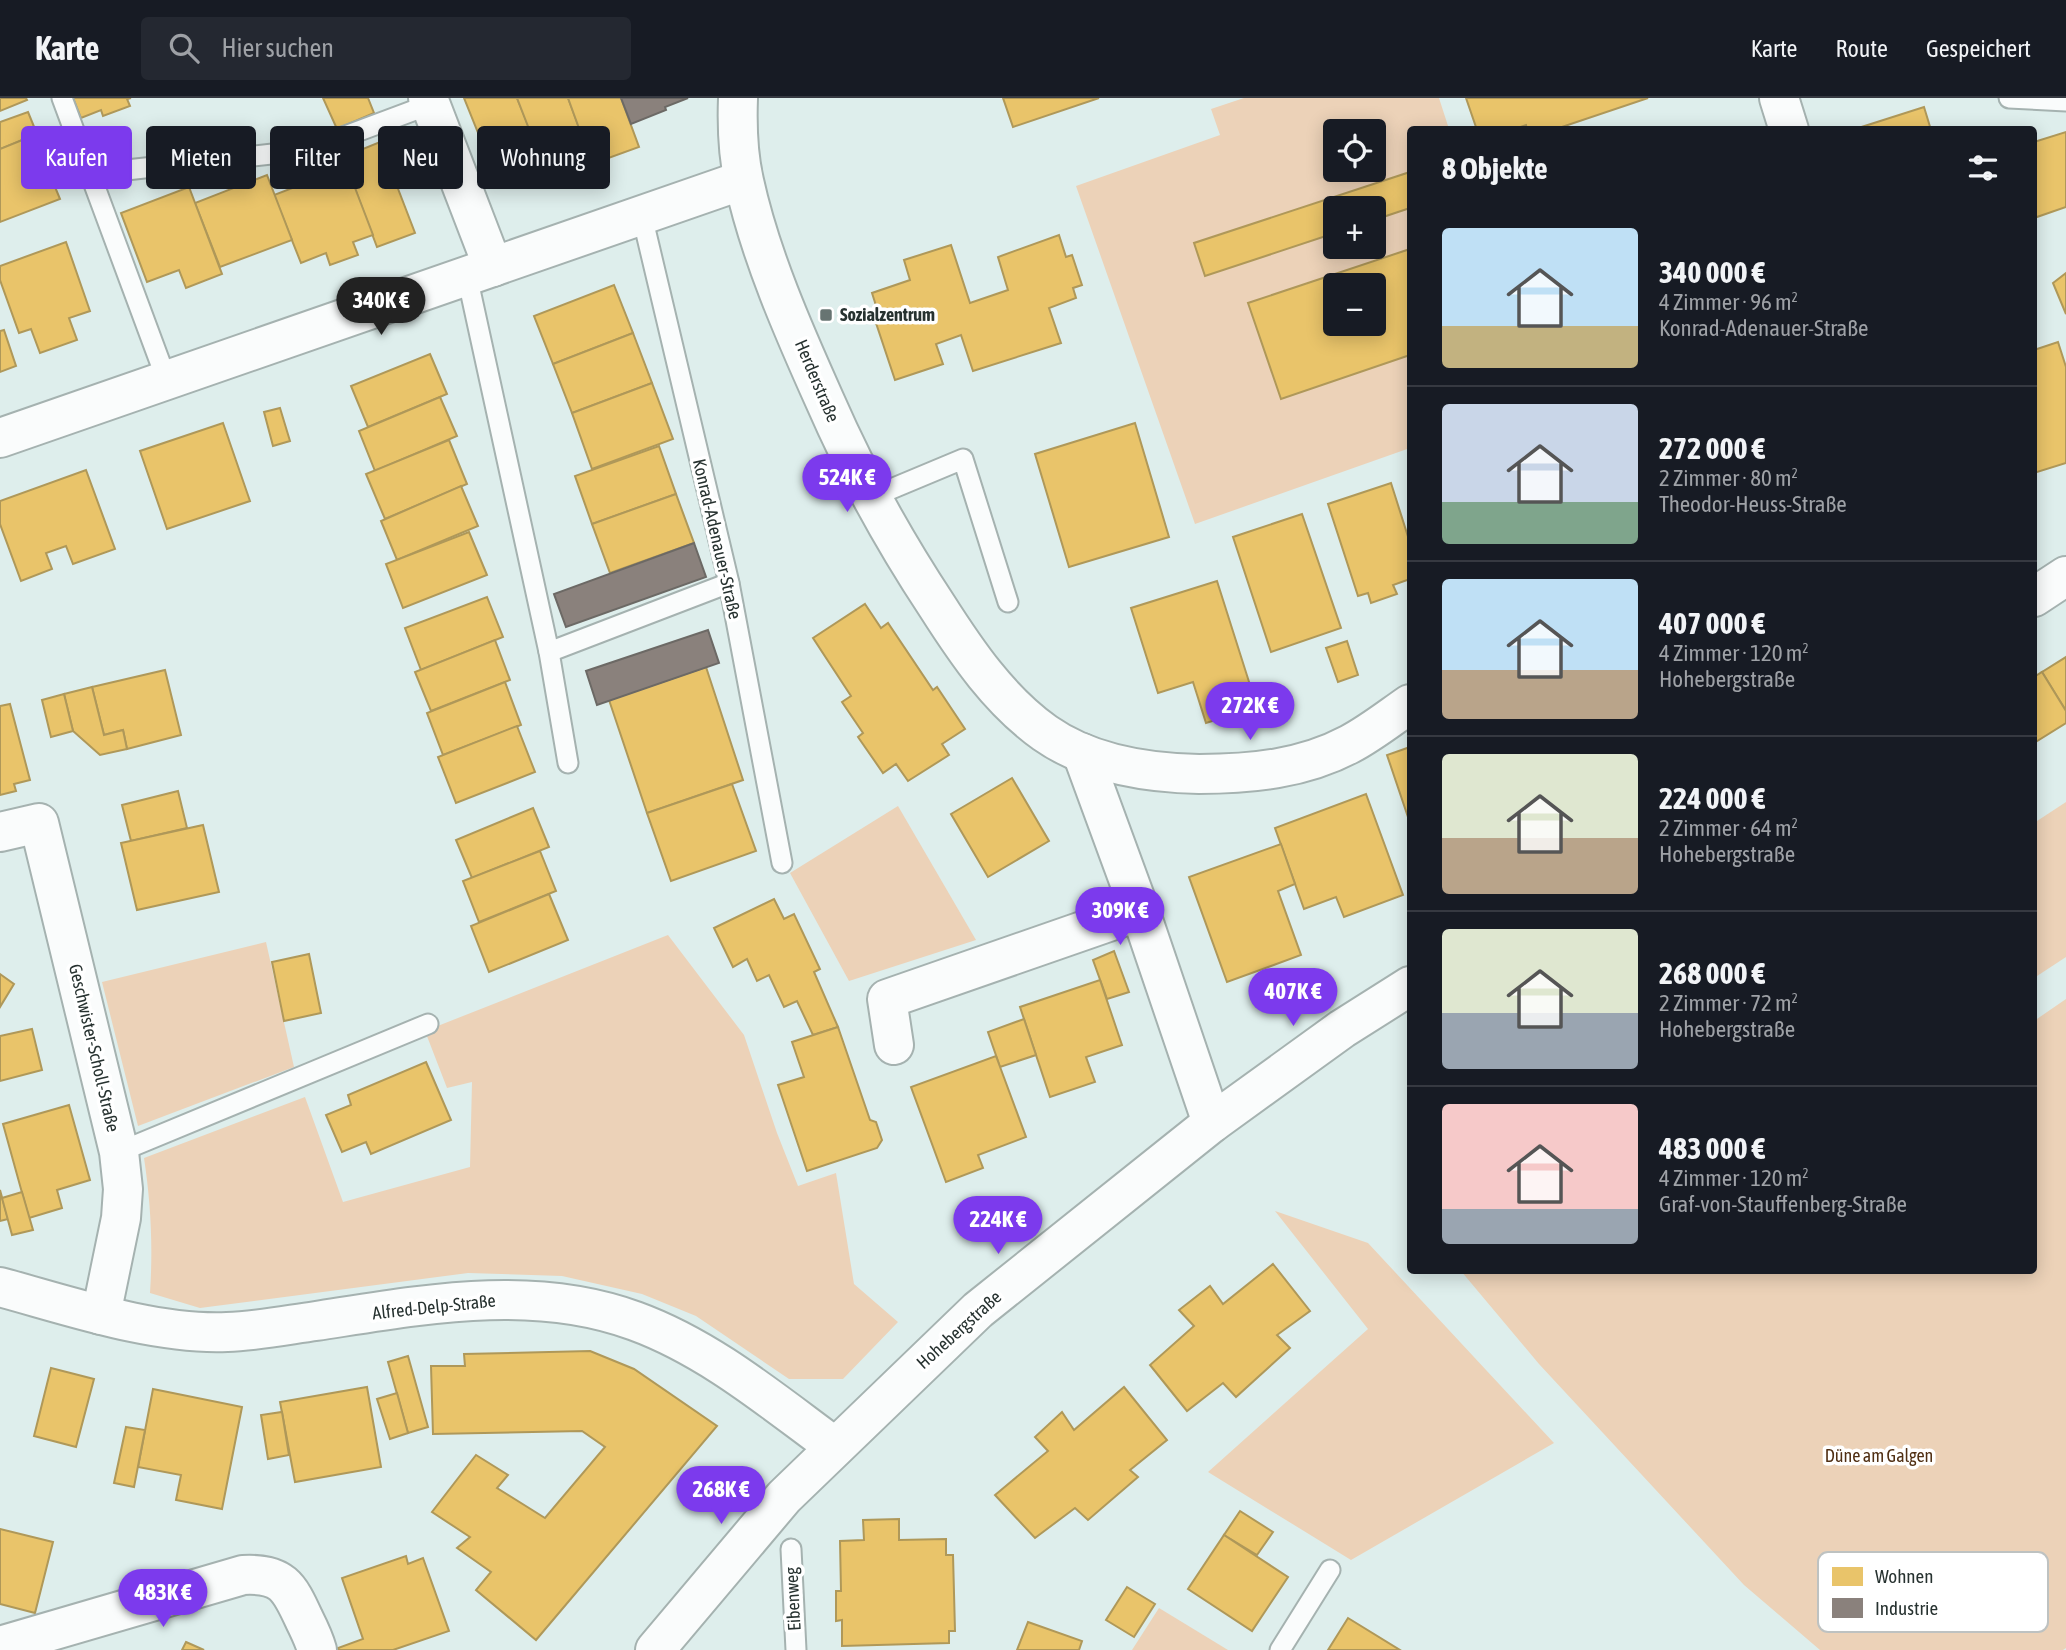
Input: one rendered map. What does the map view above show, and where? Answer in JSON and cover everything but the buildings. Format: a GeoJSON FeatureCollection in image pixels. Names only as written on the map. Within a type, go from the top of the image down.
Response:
{"type":"FeatureCollection","features":[{"type":"Feature","properties":{"kind":"street","name":"Herderstraße"},"geometry":{"type":"LineString","coordinates":[[738,98],[743,180],[778,287],[839,432],[919,579],[985,675],[1018,712],[1046,734],[1102,761],[1179,773],[1234,774],[1275,770],[1311,761],[1351,744],[1407,706]]}},
{"type":"Feature","properties":{"kind":"street"},"geometry":{"type":"LineString","coordinates":[[1779,98],[1788,126]]}},
{"type":"Feature","properties":{"kind":"street"},"geometry":{"type":"LineString","coordinates":[[429,101],[480,272]]}},
{"type":"Feature","properties":{"kind":"street"},"geometry":{"type":"LineString","coordinates":[[0,439],[743,180]]}},
{"type":"Feature","properties":{"kind":"street"},"geometry":{"type":"LineString","coordinates":[[2037,595],[2066,576]]}},
{"type":"Feature","properties":{"kind":"street"},"geometry":{"type":"LineString","coordinates":[[1082,753],[1140,911],[1212,1122]]}},
{"type":"Feature","properties":{"kind":"street","name":"Geschwister-Scholl-Straße"},"geometry":{"type":"LineString","coordinates":[[0,832],[39,823],[119,1152],[123,1189],[121,1218],[101,1315]]}},
{"type":"Feature","properties":{"kind":"street"},"geometry":{"type":"LineString","coordinates":[[894,1045],[887,999],[1140,911]]}},
{"type":"Feature","properties":{"kind":"street","name":"Hohebergstraße"},"geometry":{"type":"LineString","coordinates":[[655,1650],[784,1497],[978,1310],[1212,1122],[1342,1030],[1407,988]]}},
{"type":"Feature","properties":{"kind":"street","name":"Alfred-Delp-Straße"},"geometry":{"type":"LineString","coordinates":[[0,1287],[101,1315],[177,1329],[227,1332],[462,1301],[485,1299],[558,1303],[633,1320],[695,1349],[745,1381],[835,1447]]}},
{"type":"Feature","properties":{"kind":"street"},"geometry":{"type":"LineString","coordinates":[[0,1646],[243,1575],[257,1574],[271,1577],[292,1592],[317,1650]]}},
{"type":"Feature","properties":{"kind":"lane"},"geometry":{"type":"LineString","coordinates":[[62,98],[72,126]]}},
{"type":"Feature","properties":{"kind":"lane"},"geometry":{"type":"LineString","coordinates":[[2009,98],[2066,101]]}},
{"type":"Feature","properties":{"kind":"lane"},"geometry":{"type":"LineString","coordinates":[[132,169],[308,150],[429,101]]}},
{"type":"Feature","properties":{"kind":"lane"},"geometry":{"type":"LineString","coordinates":[[96,189],[167,381]]}},
{"type":"Feature","properties":{"kind":"lane","name":"Konrad-Adenauer-Straße"},"geometry":{"type":"LineString","coordinates":[[642,216],[729,583],[782,863]]}},
{"type":"Feature","properties":{"kind":"lane"},"geometry":{"type":"LineString","coordinates":[[480,272],[568,763]]}},
{"type":"Feature","properties":{"kind":"lane"},"geometry":{"type":"LineString","coordinates":[[872,497],[963,459],[1008,602]]}},
{"type":"Feature","properties":{"kind":"lane"},"geometry":{"type":"LineString","coordinates":[[548,652],[729,583]]}},
{"type":"Feature","properties":{"kind":"lane"},"geometry":{"type":"LineString","coordinates":[[119,1152],[428,1024]]}},
{"type":"Feature","properties":{"kind":"lane","name":"Eibenweg"},"geometry":{"type":"LineString","coordinates":[[791,1549],[796,1650]]}},
{"type":"Feature","properties":{"kind":"lane"},"geometry":{"type":"LineString","coordinates":[[1280,1650],[1330,1570]]}},
{"type":"Feature","properties":{"kind":"green space"},"geometry":{"type":"Polygon","coordinates":[[[1244,98],[1439,98],[1448,126],[1407,126],[1407,449],[1195,524],[1076,186],[1220,135],[1211,109],[1244,98]]]}},
{"type":"Feature","properties":{"kind":"green space"},"geometry":{"type":"Polygon","coordinates":[[[2066,802],[2066,957],[2037,976],[2037,821],[2066,802]]]}},
{"type":"Feature","properties":{"kind":"green space"},"geometry":{"type":"Polygon","coordinates":[[[898,806],[976,940],[849,981],[790,873],[898,806]]]}},
{"type":"Feature","properties":{"kind":"green space"},"geometry":{"type":"Polygon","coordinates":[[[668,935],[744,1035],[798,1186],[836,1173],[854,1284],[898,1322],[843,1379],[789,1379],[696,1316],[642,1294],[562,1276],[468,1273],[200,1308],[150,1293],[151,1226],[144,1158],[305,1097],[343,1202],[470,1167],[472,1082],[447,1088],[425,1031],[668,935]]]}},
{"type":"Feature","properties":{"kind":"green space"},"geometry":{"type":"Polygon","coordinates":[[[266,942],[294,1067],[138,1126],[102,982],[266,942]]]}},
{"type":"Feature","properties":{"kind":"green space","name":"Düne am Galgen"},"geometry":{"type":"Polygon","coordinates":[[[2066,999],[2066,1648],[1820,1650],[1744,1585],[1539,1364],[1464,1274],[2037,1274],[2037,1019],[2066,999]]]}},
{"type":"Feature","properties":{"kind":"green space"},"geometry":{"type":"Polygon","coordinates":[[[1275,1211],[1368,1243],[1554,1443],[1351,1560],[1208,1472],[1368,1329],[1275,1211]]]}},
{"type":"Feature","properties":{"kind":"green space"},"geometry":{"type":"Polygon","coordinates":[[[1159,1608],[1228,1650],[1132,1650],[1159,1608]]]}},
{"type":"Feature","properties":{"kind":"place","name":"Sozialzentrum"},"geometry":{"type":"Point","coordinates":[826,315]}}]}
